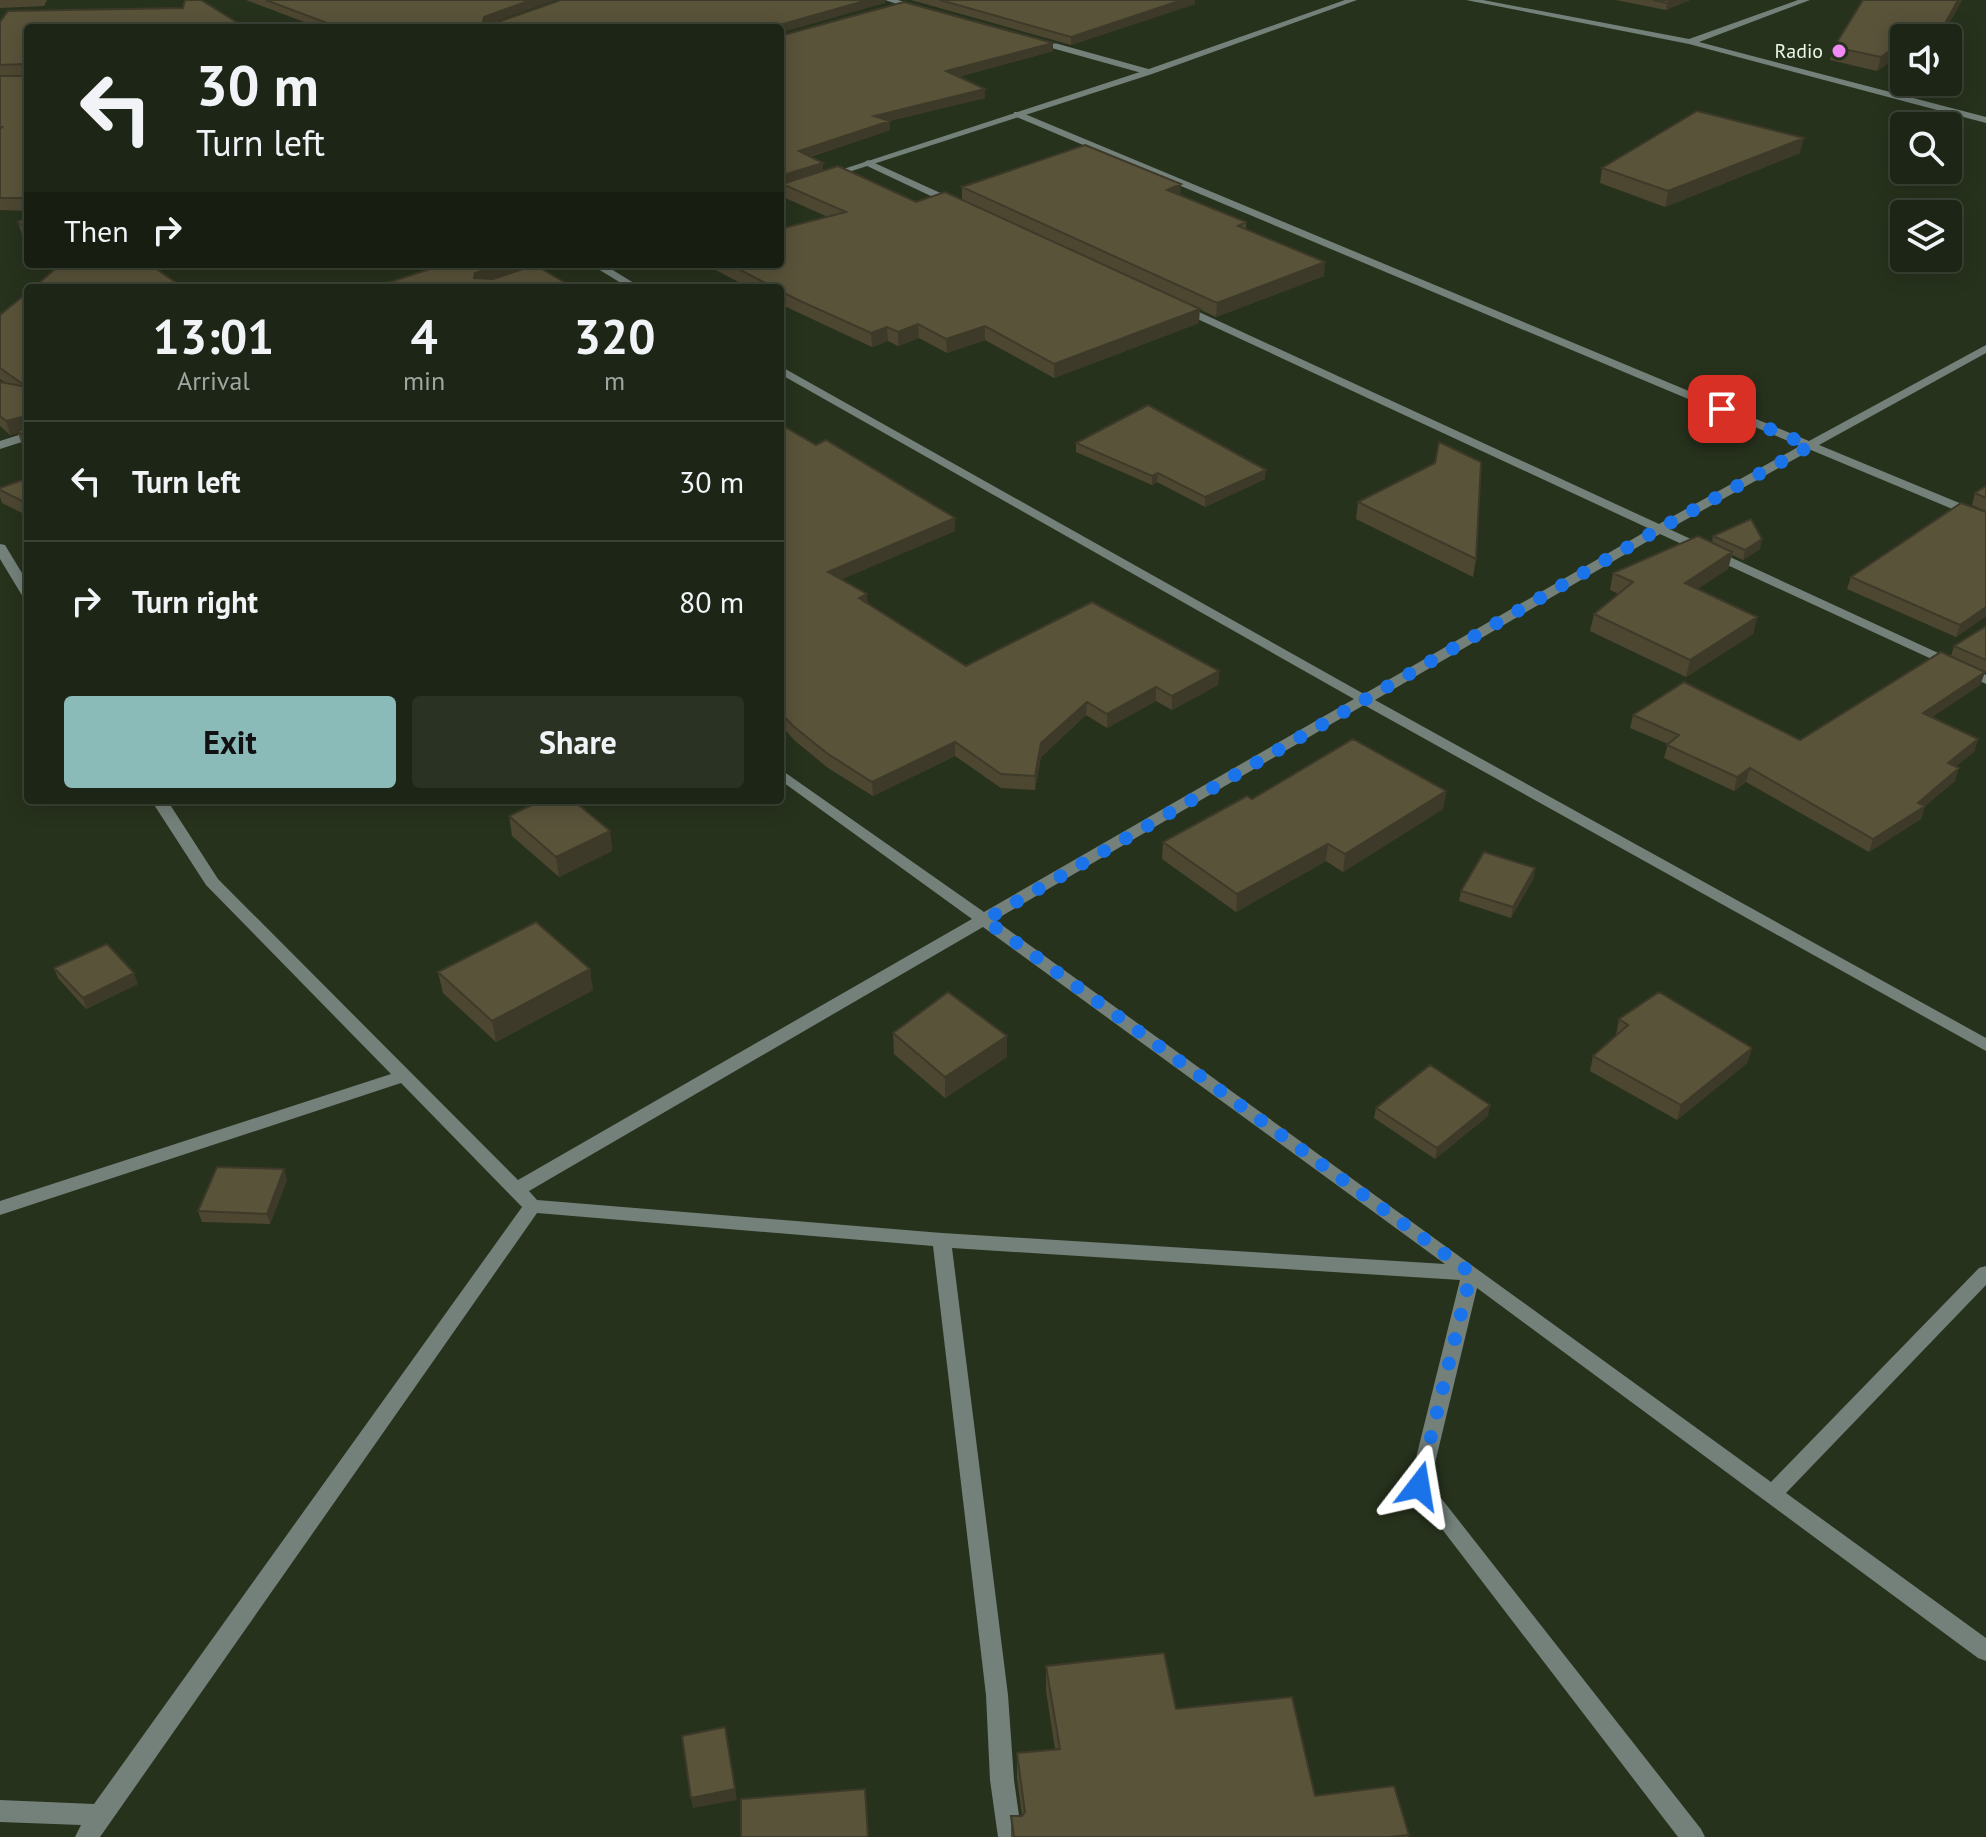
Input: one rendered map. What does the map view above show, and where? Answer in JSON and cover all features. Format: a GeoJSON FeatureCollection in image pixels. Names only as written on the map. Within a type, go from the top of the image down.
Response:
{"type":"FeatureCollection","features":[{"type":"Feature","properties":{"kind":"street"},"geometry":{"type":"LineString","coordinates":[[904,4],[917,0]]}},
{"type":"Feature","properties":{"kind":"street"},"geometry":{"type":"LineString","coordinates":[[809,182],[1149,72],[1353,0]]}},
{"type":"Feature","properties":{"kind":"street"},"geometry":{"type":"LineString","coordinates":[[1470,0],[1690,42],[1986,120]]}},
{"type":"Feature","properties":{"kind":"street"},"geometry":{"type":"LineString","coordinates":[[1690,42],[1806,0]]}},
{"type":"Feature","properties":{"kind":"street"},"geometry":{"type":"LineString","coordinates":[[889,4],[904,4],[935,13]]}},
{"type":"Feature","properties":{"kind":"street"},"geometry":{"type":"LineString","coordinates":[[1026,38],[1149,72]]}},
{"type":"Feature","properties":{"kind":"street"},"geometry":{"type":"LineString","coordinates":[[1017,114],[1986,519]]}},
{"type":"Feature","properties":{"kind":"street"},"geometry":{"type":"LineString","coordinates":[[868,163],[969,210]]}},
{"type":"Feature","properties":{"kind":"street"},"geometry":{"type":"LineString","coordinates":[[496,284],[546,268]]}},
{"type":"Feature","properties":{"kind":"street"},"geometry":{"type":"LineString","coordinates":[[602,268],[630,284]]}},
{"type":"Feature","properties":{"kind":"street"},"geometry":{"type":"LineString","coordinates":[[1170,303],[1986,680]]}},
{"type":"Feature","properties":{"kind":"street"},"geometry":{"type":"LineString","coordinates":[[516,1190],[1659,529],[1986,348]]}},
{"type":"Feature","properties":{"kind":"street"},"geometry":{"type":"LineString","coordinates":[[784,371],[1365,700],[1986,1045]]}},
{"type":"Feature","properties":{"kind":"street"},"geometry":{"type":"LineString","coordinates":[[0,445],[24,437]]}},
{"type":"Feature","properties":{"kind":"street"},"geometry":{"type":"LineString","coordinates":[[0,548],[24,587]]}},
{"type":"Feature","properties":{"kind":"street"},"geometry":{"type":"LineString","coordinates":[[784,776],[1471,1273],[1986,1651]]}},
{"type":"Feature","properties":{"kind":"street"},"geometry":{"type":"LineString","coordinates":[[162,804],[212,882],[532,1206],[942,1240],[1471,1273]]}},
{"type":"Feature","properties":{"kind":"street"},"geometry":{"type":"LineString","coordinates":[[0,1208],[404,1076]]}},
{"type":"Feature","properties":{"kind":"street"},"geometry":{"type":"LineString","coordinates":[[87,1837],[532,1206]]}},
{"type":"Feature","properties":{"kind":"street"},"geometry":{"type":"LineString","coordinates":[[942,1240],[997,1695],[1002,1780],[1010,1837]]}},
{"type":"Feature","properties":{"kind":"street"},"geometry":{"type":"LineString","coordinates":[[1471,1273],[1419,1486],[1693,1837]]}},
{"type":"Feature","properties":{"kind":"street"},"geometry":{"type":"LineString","coordinates":[[1772,1494],[1986,1273]]}},
{"type":"Feature","properties":{"kind":"street"},"geometry":{"type":"LineString","coordinates":[[0,1811],[100,1815]]}},
{"type":"Feature","properties":{"kind":"building"},"geometry":{"type":"Polygon","coordinates":[[[185,0],[201,0],[240,24],[24,24],[24,64],[0,65],[0,22],[8,11],[183,8],[185,0]]]}},
{"type":"Feature","properties":{"kind":"building"},"geometry":{"type":"Polygon","coordinates":[[[266,0],[531,0],[484,17],[483,22],[498,22],[561,0],[868,0],[783,24],[329,24],[266,0]]]}},
{"type":"Feature","properties":{"kind":"building"},"geometry":{"type":"Polygon","coordinates":[[[940,0],[1182,0],[1071,37],[940,0]]]}},
{"type":"Feature","properties":{"kind":"building"},"geometry":{"type":"Polygon","coordinates":[[[1863,0],[1958,0],[1945,24],[1890,24],[1890,51],[1881,57],[1834,47],[1863,0]]]}},
{"type":"Feature","properties":{"kind":"building"},"geometry":{"type":"Polygon","coordinates":[[[904,2],[1053,43],[946,71],[985,89],[874,116],[890,121],[799,151],[823,163],[784,175],[784,35],[904,2]]]}},
{"type":"Feature","properties":{"kind":"building"},"geometry":{"type":"Polygon","coordinates":[[[0,76],[24,76],[24,198],[0,198],[0,76]]]}},
{"type":"Feature","properties":{"kind":"building"},"geometry":{"type":"Polygon","coordinates":[[[1697,111],[1804,138],[1668,191],[1602,168],[1697,111]]]}},
{"type":"Feature","properties":{"kind":"building"},"geometry":{"type":"Polygon","coordinates":[[[1085,145],[1181,184],[1167,190],[1246,222],[1238,226],[1325,262],[1217,303],[962,187],[1085,145]]]}},
{"type":"Feature","properties":{"kind":"building"},"geometry":{"type":"Polygon","coordinates":[[[838,166],[916,202],[945,192],[1200,309],[1054,364],[985,326],[946,339],[918,324],[898,332],[887,327],[871,333],[784,293],[784,284],[767,284],[737,268],[784,268],[784,228],[846,212],[784,183],[838,166]]]}},
{"type":"Feature","properties":{"kind":"building"},"geometry":{"type":"Polygon","coordinates":[[[56,268],[155,268],[178,284],[38,284],[56,268]]]}},
{"type":"Feature","properties":{"kind":"building"},"geometry":{"type":"Polygon","coordinates":[[[433,268],[490,268],[475,273],[474,278],[493,279],[526,268],[540,268],[567,284],[384,284],[433,268]]]}},
{"type":"Feature","properties":{"kind":"building"},"geometry":{"type":"Polygon","coordinates":[[[24,295],[24,385],[0,368],[0,315],[24,295]]]}},
{"type":"Feature","properties":{"kind":"building"},"geometry":{"type":"Polygon","coordinates":[[[0,382],[24,386],[24,416],[6,421],[0,416],[0,382]]]}},
{"type":"Feature","properties":{"kind":"building"},"geometry":{"type":"Polygon","coordinates":[[[1148,405],[1266,470],[1205,497],[1158,473],[1152,476],[1076,443],[1148,405]]]}},
{"type":"Feature","properties":{"kind":"building"},"geometry":{"type":"Polygon","coordinates":[[[784,426],[816,445],[826,440],[955,518],[828,572],[867,594],[859,598],[966,666],[1092,602],[1219,671],[1172,696],[1156,687],[1107,714],[1087,702],[1041,743],[1035,776],[1001,774],[955,742],[872,782],[828,754],[784,716],[784,426]]]}},
{"type":"Feature","properties":{"kind":"building"},"geometry":{"type":"Polygon","coordinates":[[[1439,442],[1481,462],[1476,559],[1358,502],[1435,463],[1439,442]]]}},
{"type":"Feature","properties":{"kind":"building"},"geometry":{"type":"Polygon","coordinates":[[[24,479],[24,502],[0,490],[24,479]]]}},
{"type":"Feature","properties":{"kind":"building"},"geometry":{"type":"Polygon","coordinates":[[[1986,486],[1986,498],[1975,493],[1986,486]]]}},
{"type":"Feature","properties":{"kind":"building"},"geometry":{"type":"Polygon","coordinates":[[[1961,503],[1986,512],[1986,607],[1960,625],[1851,577],[1961,503]]]}},
{"type":"Feature","properties":{"kind":"building"},"geometry":{"type":"Polygon","coordinates":[[[1751,519],[1762,539],[1745,550],[1713,536],[1751,519]]]}},
{"type":"Feature","properties":{"kind":"building"},"geometry":{"type":"Polygon","coordinates":[[[1698,536],[1732,552],[1685,583],[1757,617],[1690,660],[1594,614],[1633,582],[1613,573],[1698,536]]]}},
{"type":"Feature","properties":{"kind":"building"},"geometry":{"type":"Polygon","coordinates":[[[1986,626],[1986,660],[1954,646],[1986,626]]]}},
{"type":"Feature","properties":{"kind":"building"},"geometry":{"type":"Polygon","coordinates":[[[1941,652],[1985,672],[1923,713],[1978,739],[1948,763],[1959,768],[1918,803],[1925,806],[1873,839],[1750,768],[1737,777],[1667,745],[1679,735],[1633,715],[1684,682],[1800,740],[1941,652]]]}},
{"type":"Feature","properties":{"kind":"building"},"geometry":{"type":"Polygon","coordinates":[[[1353,739],[1446,791],[1345,854],[1328,844],[1237,894],[1163,842],[1247,796],[1252,799],[1353,739]]]}},
{"type":"Feature","properties":{"kind":"building"},"geometry":{"type":"Polygon","coordinates":[[[534,804],[578,804],[610,831],[556,857],[509,816],[534,804]]]}},
{"type":"Feature","properties":{"kind":"building"},"geometry":{"type":"Polygon","coordinates":[[[1484,852],[1535,868],[1513,907],[1461,891],[1484,852]]]}},
{"type":"Feature","properties":{"kind":"building"},"geometry":{"type":"Polygon","coordinates":[[[536,922],[590,969],[492,1021],[438,972],[536,922]]]}},
{"type":"Feature","properties":{"kind":"building"},"geometry":{"type":"Polygon","coordinates":[[[107,944],[134,973],[83,998],[54,968],[107,944]]]}},
{"type":"Feature","properties":{"kind":"building"},"geometry":{"type":"Polygon","coordinates":[[[948,992],[1007,1036],[945,1077],[893,1033],[948,992]]]}},
{"type":"Feature","properties":{"kind":"building"},"geometry":{"type":"Polygon","coordinates":[[[1659,992],[1752,1048],[1681,1105],[1593,1056],[1628,1025],[1619,1019],[1659,992]]]}},
{"type":"Feature","properties":{"kind":"building"},"geometry":{"type":"Polygon","coordinates":[[[1430,1065],[1490,1105],[1437,1148],[1376,1108],[1430,1065]]]}},
{"type":"Feature","properties":{"kind":"building"},"geometry":{"type":"Polygon","coordinates":[[[217,1167],[284,1169],[267,1214],[198,1211],[217,1167]]]}},
{"type":"Feature","properties":{"kind":"building"},"geometry":{"type":"Polygon","coordinates":[[[1164,1653],[1176,1709],[1292,1697],[1315,1796],[1394,1786],[1409,1835],[1014,1837],[1011,1816],[1022,1816],[1025,1812],[1017,1753],[1060,1749],[1046,1666],[1164,1653]]]}},
{"type":"Feature","properties":{"kind":"building"},"geometry":{"type":"Polygon","coordinates":[[[725,1727],[735,1789],[691,1798],[682,1736],[725,1727]]]}},
{"type":"Feature","properties":{"kind":"building"},"geometry":{"type":"Polygon","coordinates":[[[865,1789],[868,1837],[741,1837],[741,1799],[865,1789]]]}},
{"type":"Feature","properties":{"kind":"place","name":"Radio"},"geometry":{"type":"Point","coordinates":[1839,51]}},
{"type":"Feature","properties":{"kind":"route"},"geometry":{"type":"LineString","coordinates":[[1419,1486],[1471,1273],[985,920],[1659,529],[1810,446],[1722,409]]}}]}
